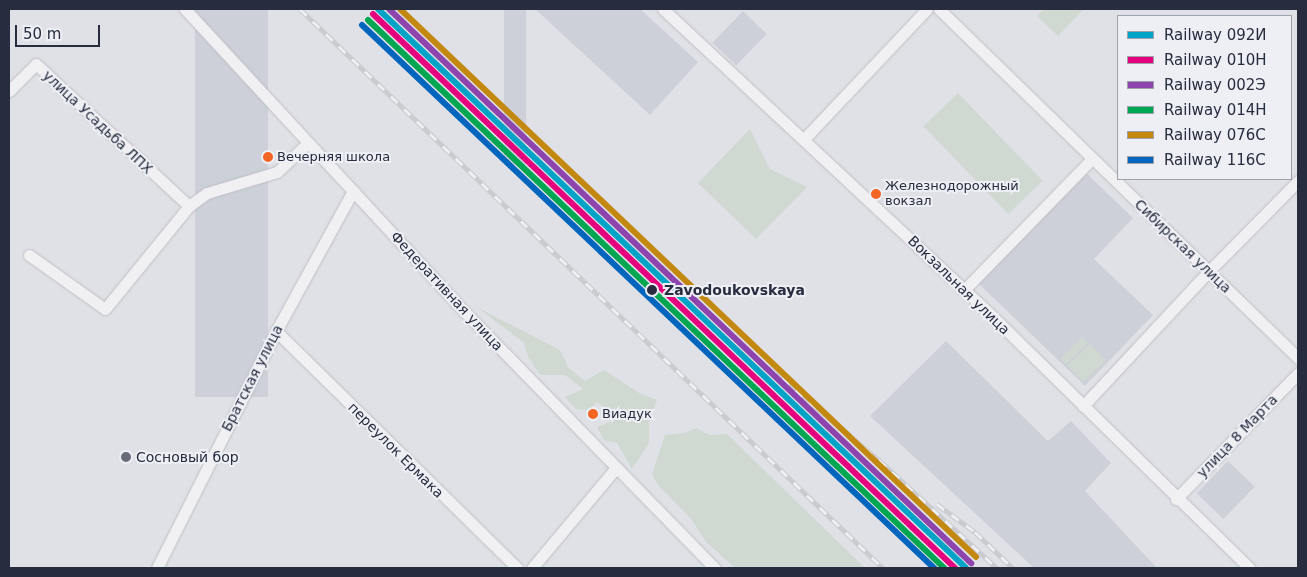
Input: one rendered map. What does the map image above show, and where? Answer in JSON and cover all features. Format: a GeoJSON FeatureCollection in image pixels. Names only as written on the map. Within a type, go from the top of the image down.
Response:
{"type":"FeatureCollection","features":[{"type":"Feature","properties":{"kind":"street","name":"Федеративная улица"},"geometry":{"type":"LineString","coordinates":[[185,9],[456,303],[715,568]]}},
{"type":"Feature","properties":{"kind":"street","name":"Вокзальная улица"},"geometry":{"type":"LineString","coordinates":[[663,9],[964,290],[1248,568]]}},
{"type":"Feature","properties":{"kind":"street"},"geometry":{"type":"LineString","coordinates":[[804,139],[927,9]]}},
{"type":"Feature","properties":{"kind":"street","name":"Сибирская улица"},"geometry":{"type":"LineString","coordinates":[[939,9],[1298,358]]}},
{"type":"Feature","properties":{"kind":"street","name":"улица Усадьба ЛПХ"},"geometry":{"type":"LineString","coordinates":[[9,91],[36,64],[189,206]]}},
{"type":"Feature","properties":{"kind":"street"},"geometry":{"type":"LineString","coordinates":[[29,255],[105,309],[189,206],[207,193],[277,172],[308,143]]}},
{"type":"Feature","properties":{"kind":"street"},"geometry":{"type":"LineString","coordinates":[[964,290],[1092,159]]}},
{"type":"Feature","properties":{"kind":"street"},"geometry":{"type":"LineString","coordinates":[[1083,406],[1209,271],[1298,181]]}},
{"type":"Feature","properties":{"kind":"street","name":"Братская улица"},"geometry":{"type":"LineString","coordinates":[[157,568],[276,331],[353,191]]}},
{"type":"Feature","properties":{"kind":"street","name":"переулок Ермака"},"geometry":{"type":"LineString","coordinates":[[276,331],[517,568]]}},
{"type":"Feature","properties":{"kind":"street","name":"улица 8 Марта"},"geometry":{"type":"LineString","coordinates":[[1176,499],[1298,373]]}},
{"type":"Feature","properties":{"kind":"street"},"geometry":{"type":"LineString","coordinates":[[532,568],[616,468]]}},
{"type":"Feature","properties":{"kind":"shaded area"},"geometry":{"type":"Polygon","coordinates":[[[195,9],[268,9],[268,397],[195,397],[195,9]]]}},
{"type":"Feature","properties":{"kind":"shaded area"},"geometry":{"type":"Polygon","coordinates":[[[504,9],[526,9],[526,165],[504,165],[504,9]]]}},
{"type":"Feature","properties":{"kind":"shaded area"},"geometry":{"type":"Polygon","coordinates":[[[535,9],[640,9],[698,62],[650,115],[535,9]]]}},
{"type":"Feature","properties":{"kind":"shaded area"},"geometry":{"type":"Polygon","coordinates":[[[1044,9],[1084,9],[1058,36],[1037,16],[1044,9]]]}},
{"type":"Feature","properties":{"kind":"shaded area"},"geometry":{"type":"Polygon","coordinates":[[[743,11],[767,34],[736,66],[712,43],[743,11]]]}},
{"type":"Feature","properties":{"kind":"shaded area"},"geometry":{"type":"Polygon","coordinates":[[[958,93],[1043,181],[1008,214],[923,126],[958,93]]]}},
{"type":"Feature","properties":{"kind":"shaded area"},"geometry":{"type":"Polygon","coordinates":[[[750,129],[770,169],[807,187],[756,239],[698,183],[750,129]]]}},
{"type":"Feature","properties":{"kind":"shaded area"},"geometry":{"type":"Polygon","coordinates":[[[1085,172],[1133,218],[1094,259],[1153,315],[1085,386],[978,283],[1085,172]]]}},
{"type":"Feature","properties":{"kind":"shaded area"},"geometry":{"type":"Polygon","coordinates":[[[478,308],[560,350],[568,367],[585,381],[604,370],[641,394],[657,400],[649,421],[649,443],[632,469],[617,443],[604,440],[597,427],[610,422],[608,410],[597,402],[589,410],[576,409],[565,397],[583,389],[565,375],[540,375],[528,357],[524,343],[478,308]]]}},
{"type":"Feature","properties":{"kind":"shaded area"},"geometry":{"type":"Polygon","coordinates":[[[1082,337],[1088,343],[1066,365],[1060,359],[1082,337]]]}},
{"type":"Feature","properties":{"kind":"shaded area"},"geometry":{"type":"Polygon","coordinates":[[[946,341],[1048,441],[1071,421],[1111,463],[1085,491],[1157,568],[1034,568],[870,416],[946,341]]]}},
{"type":"Feature","properties":{"kind":"shaded area"},"geometry":{"type":"Polygon","coordinates":[[[1090,344],[1106,361],[1083,382],[1067,365],[1090,344]]]}},
{"type":"Feature","properties":{"kind":"shaded area"},"geometry":{"type":"Polygon","coordinates":[[[696,428],[710,435],[727,434],[865,568],[735,568],[706,542],[692,520],[658,485],[652,474],[665,435],[684,433],[696,428]]]}},
{"type":"Feature","properties":{"kind":"shaded area"},"geometry":{"type":"Polygon","coordinates":[[[1228,461],[1255,487],[1223,519],[1197,493],[1228,461]]]}},
{"type":"Feature","properties":{"kind":"railway"},"geometry":{"type":"LineString","coordinates":[[300,9],[883,568]]}},
{"type":"Feature","properties":{"kind":"railway"},"geometry":{"type":"LineString","coordinates":[[768,367],[879,460],[997,568]]}},
{"type":"Feature","properties":{"kind":"railway"},"geometry":{"type":"LineString","coordinates":[[937,504],[975,532],[1013,568]]}},
{"type":"Feature","properties":{"kind":"rail line","name":"092И"},"geometry":{"type":"LineString","coordinates":[[378,9],[966,568]]}},
{"type":"Feature","properties":{"kind":"rail line","name":"002Э"},"geometry":{"type":"LineString","coordinates":[[389,9],[971,563]]}},
{"type":"Feature","properties":{"kind":"rail line","name":"076С"},"geometry":{"type":"LineString","coordinates":[[400,9],[976,557]]}},
{"type":"Feature","properties":{"kind":"rail line","name":"010Н"},"geometry":{"type":"LineString","coordinates":[[373,14],[955,568]]}},
{"type":"Feature","properties":{"kind":"rail line","name":"014Н"},"geometry":{"type":"LineString","coordinates":[[368,20],[944,568]]}},
{"type":"Feature","properties":{"kind":"rail line","name":"116С"},"geometry":{"type":"LineString","coordinates":[[362,25],[934,568]]}},
{"type":"Feature","properties":{"kind":"place","name":"Вечерняя школа"},"geometry":{"type":"Point","coordinates":[268,157]}},
{"type":"Feature","properties":{"kind":"place","name":"Железнодорожный вокзал"},"geometry":{"type":"Point","coordinates":[876,194]}},
{"type":"Feature","properties":{"kind":"place","name":"Zavodoukovskaya"},"geometry":{"type":"Point","coordinates":[652,290]}},
{"type":"Feature","properties":{"kind":"place","name":"Виадук"},"geometry":{"type":"Point","coordinates":[593,414]}},
{"type":"Feature","properties":{"kind":"place","name":"Сосновый бор"},"geometry":{"type":"Point","coordinates":[126,457]}}]}
